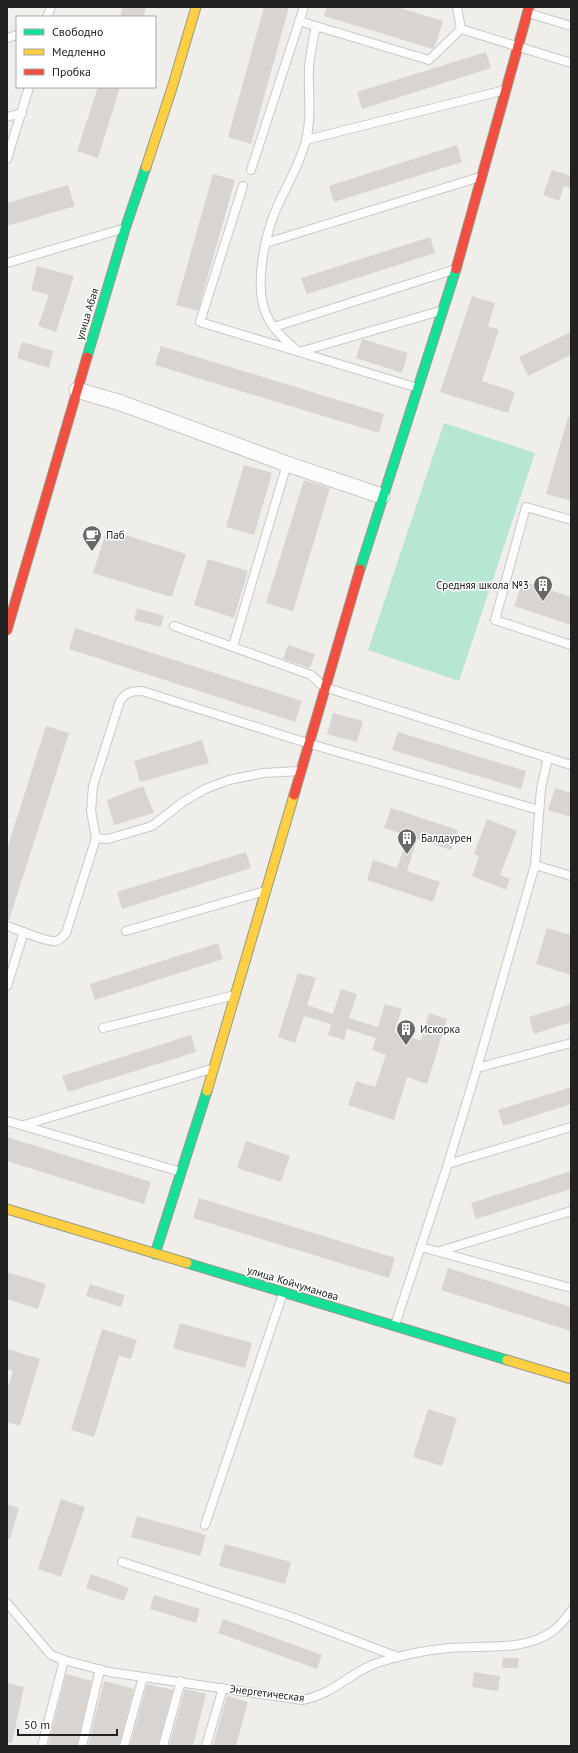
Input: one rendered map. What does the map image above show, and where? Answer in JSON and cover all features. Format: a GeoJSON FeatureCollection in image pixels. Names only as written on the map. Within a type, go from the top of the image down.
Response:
{"type":"FeatureCollection","features":[{"type":"Feature","properties":{"kind":"street","name":"улица Абая"},"geometry":{"type":"LineString","coordinates":[[7,630],[125,229],[172,88],[196,7]]}},
{"type":"Feature","properties":{"kind":"street"},"geometry":{"type":"LineString","coordinates":[[155,1254],[182,1172],[236,994],[324,687],[382,496],[419,388],[456,269],[528,10]]}},
{"type":"Feature","properties":{"kind":"street"},"geometry":{"type":"LineString","coordinates":[[77,390],[121,403],[288,464],[382,496]]}},
{"type":"Feature","properties":{"kind":"street","name":"улица Койчуманова"},"geometry":{"type":"LineString","coordinates":[[7,1209],[571,1379]]}},
{"type":"Feature","properties":{"kind":"lane"},"geometry":{"type":"LineString","coordinates":[[251,170],[304,7]]}},
{"type":"Feature","properties":{"kind":"lane"},"geometry":{"type":"LineString","coordinates":[[457,7],[462,29]]}},
{"type":"Feature","properties":{"kind":"lane"},"geometry":{"type":"LineString","coordinates":[[528,10],[571,26]]}},
{"type":"Feature","properties":{"kind":"lane"},"geometry":{"type":"LineString","coordinates":[[299,21],[429,60],[462,29]]}},
{"type":"Feature","properties":{"kind":"lane"},"geometry":{"type":"LineString","coordinates":[[299,352],[285,340],[267,317],[262,305],[262,269],[266,243],[276,208],[294,172],[306,140],[310,118],[310,67],[316,26]]}},
{"type":"Feature","properties":{"kind":"lane"},"geometry":{"type":"LineString","coordinates":[[462,29],[571,63]]}},
{"type":"Feature","properties":{"kind":"lane"},"geometry":{"type":"LineString","coordinates":[[7,159],[29,88]]}},
{"type":"Feature","properties":{"kind":"lane"},"geometry":{"type":"LineString","coordinates":[[306,140],[505,90]]}},
{"type":"Feature","properties":{"kind":"lane"},"geometry":{"type":"LineString","coordinates":[[7,117],[22,113]]}},
{"type":"Feature","properties":{"kind":"lane"},"geometry":{"type":"LineString","coordinates":[[266,243],[482,176]]}},
{"type":"Feature","properties":{"kind":"lane"},"geometry":{"type":"LineString","coordinates":[[243,186],[200,322],[419,388]]}},
{"type":"Feature","properties":{"kind":"lane"},"geometry":{"type":"LineString","coordinates":[[7,263],[101,234],[125,229]]}},
{"type":"Feature","properties":{"kind":"lane"},"geometry":{"type":"LineString","coordinates":[[274,327],[456,269]]}},
{"type":"Feature","properties":{"kind":"lane"},"geometry":{"type":"LineString","coordinates":[[299,352],[443,310]]}},
{"type":"Feature","properties":{"kind":"lane"},"geometry":{"type":"LineString","coordinates":[[233,646],[288,464]]}},
{"type":"Feature","properties":{"kind":"lane"},"geometry":{"type":"LineString","coordinates":[[571,520],[526,507],[495,620],[571,645]]}},
{"type":"Feature","properties":{"kind":"lane"},"geometry":{"type":"LineString","coordinates":[[174,626],[311,675],[324,687],[571,764]]}},
{"type":"Feature","properties":{"kind":"lane"},"geometry":{"type":"LineString","coordinates":[[7,926],[49,941],[56,941],[62,938],[66,933],[96,838],[91,812],[93,786],[120,701],[124,694],[132,691],[142,691],[308,743],[539,810]]}},
{"type":"Feature","properties":{"kind":"lane"},"geometry":{"type":"LineString","coordinates":[[394,1326],[448,1164],[535,865],[539,810],[548,757]]}},
{"type":"Feature","properties":{"kind":"lane"},"geometry":{"type":"LineString","coordinates":[[96,838],[108,839],[152,826],[183,802],[205,789],[229,780],[263,773],[300,770]]}},
{"type":"Feature","properties":{"kind":"lane"},"geometry":{"type":"LineString","coordinates":[[535,865],[571,876]]}},
{"type":"Feature","properties":{"kind":"lane"},"geometry":{"type":"LineString","coordinates":[[126,931],[265,891]]}},
{"type":"Feature","properties":{"kind":"lane"},"geometry":{"type":"LineString","coordinates":[[7,986],[24,932]]}},
{"type":"Feature","properties":{"kind":"lane"},"geometry":{"type":"LineString","coordinates":[[103,1028],[236,994]]}},
{"type":"Feature","properties":{"kind":"lane"},"geometry":{"type":"LineString","coordinates":[[477,1068],[571,1043]]}},
{"type":"Feature","properties":{"kind":"lane"},"geometry":{"type":"LineString","coordinates":[[24,1125],[213,1068]]}},
{"type":"Feature","properties":{"kind":"lane"},"geometry":{"type":"LineString","coordinates":[[7,1121],[182,1172]]}},
{"type":"Feature","properties":{"kind":"lane"},"geometry":{"type":"LineString","coordinates":[[448,1164],[571,1127]]}},
{"type":"Feature","properties":{"kind":"lane"},"geometry":{"type":"LineString","coordinates":[[440,1251],[571,1211]]}},
{"type":"Feature","properties":{"kind":"lane"},"geometry":{"type":"LineString","coordinates":[[421,1247],[571,1288]]}},
{"type":"Feature","properties":{"kind":"lane"},"geometry":{"type":"LineString","coordinates":[[205,1525],[283,1292]]}},
{"type":"Feature","properties":{"kind":"lane"},"geometry":{"type":"LineString","coordinates":[[122,1562],[292,1617],[398,1657]]}},
{"type":"Feature","properties":{"kind":"lane","name":"Энергетическая"},"geometry":{"type":"LineString","coordinates":[[7,1603],[51,1655],[64,1660],[100,1669],[143,1677],[181,1681],[302,1700],[314,1698],[379,1662],[398,1657],[448,1648],[520,1644],[538,1639],[553,1632],[571,1611]]}},
{"type":"Feature","properties":{"kind":"lane"},"geometry":{"type":"LineString","coordinates":[[42,1746],[64,1660]]}},
{"type":"Feature","properties":{"kind":"lane"},"geometry":{"type":"LineString","coordinates":[[82,1746],[100,1669]]}},
{"type":"Feature","properties":{"kind":"lane"},"geometry":{"type":"LineString","coordinates":[[124,1746],[143,1677]]}},
{"type":"Feature","properties":{"kind":"lane"},"geometry":{"type":"LineString","coordinates":[[163,1746],[181,1681]]}},
{"type":"Feature","properties":{"kind":"lane"},"geometry":{"type":"LineString","coordinates":[[206,1746],[223,1688]]}},
{"type":"Feature","properties":{"kind":"green space"},"geometry":{"type":"Polygon","coordinates":[[[444,423],[535,453],[459,681],[368,650],[444,423]]]}},
{"type":"Feature","properties":{"kind":"building"},"geometry":{"type":"Polygon","coordinates":[[[123,7],[146,7],[143,16],[120,16],[123,7]]]}},
{"type":"Feature","properties":{"kind":"building"},"geometry":{"type":"Polygon","coordinates":[[[264,7],[289,7],[251,144],[228,137],[264,7]]]}},
{"type":"Feature","properties":{"kind":"building"},"geometry":{"type":"Polygon","coordinates":[[[327,7],[397,7],[443,21],[433,49],[324,16],[327,7]]]}},
{"type":"Feature","properties":{"kind":"building"},"geometry":{"type":"Polygon","coordinates":[[[486,52],[491,68],[362,109],[357,92],[486,52]]]}},
{"type":"Feature","properties":{"kind":"building"},"geometry":{"type":"Polygon","coordinates":[[[98,88],[120,88],[98,158],[77,151],[98,88]]]}},
{"type":"Feature","properties":{"kind":"building"},"geometry":{"type":"Polygon","coordinates":[[[457,145],[462,162],[334,202],[329,186],[457,145]]]}},
{"type":"Feature","properties":{"kind":"building"},"geometry":{"type":"Polygon","coordinates":[[[552,170],[571,176],[571,188],[564,186],[559,201],[543,195],[552,170]]]}},
{"type":"Feature","properties":{"kind":"building"},"geometry":{"type":"Polygon","coordinates":[[[213,174],[235,180],[198,311],[176,305],[213,174]]]}},
{"type":"Feature","properties":{"kind":"building"},"geometry":{"type":"Polygon","coordinates":[[[68,185],[75,206],[7,226],[7,203],[68,185]]]}},
{"type":"Feature","properties":{"kind":"building"},"geometry":{"type":"Polygon","coordinates":[[[430,237],[435,253],[307,294],[301,278],[430,237]]]}},
{"type":"Feature","properties":{"kind":"building"},"geometry":{"type":"Polygon","coordinates":[[[37,266],[74,276],[56,332],[38,326],[49,295],[31,290],[37,266]]]}},
{"type":"Feature","properties":{"kind":"building"},"geometry":{"type":"Polygon","coordinates":[[[472,296],[495,303],[488,326],[499,330],[482,381],[515,392],[508,413],[440,392],[472,296]]]}},
{"type":"Feature","properties":{"kind":"building"},"geometry":{"type":"Polygon","coordinates":[[[571,332],[571,355],[528,376],[519,357],[571,332]]]}},
{"type":"Feature","properties":{"kind":"building"},"geometry":{"type":"Polygon","coordinates":[[[362,339],[408,353],[402,373],[356,358],[362,339]]]}},
{"type":"Feature","properties":{"kind":"building"},"geometry":{"type":"Polygon","coordinates":[[[22,342],[53,351],[49,368],[17,358],[22,342]]]}},
{"type":"Feature","properties":{"kind":"building"},"geometry":{"type":"Polygon","coordinates":[[[161,346],[384,414],[379,433],[155,365],[161,346]]]}},
{"type":"Feature","properties":{"kind":"building"},"geometry":{"type":"Polygon","coordinates":[[[568,417],[571,417],[571,501],[546,494],[568,417]]]}},
{"type":"Feature","properties":{"kind":"building"},"geometry":{"type":"Polygon","coordinates":[[[244,465],[272,473],[254,535],[226,527],[244,465]]]}},
{"type":"Feature","properties":{"kind":"building"},"geometry":{"type":"Polygon","coordinates":[[[304,480],[330,488],[293,611],[266,603],[304,480]]]}},
{"type":"Feature","properties":{"kind":"building"},"geometry":{"type":"Polygon","coordinates":[[[107,529],[186,554],[172,596],[93,573],[107,529]]]}},
{"type":"Feature","properties":{"kind":"building"},"geometry":{"type":"Polygon","coordinates":[[[208,559],[248,571],[234,618],[194,605],[208,559]]]}},
{"type":"Feature","properties":{"kind":"building","name":"Средняя школа №3"},"geometry":{"type":"Polygon","coordinates":[[[523,581],[571,597],[571,625],[514,606],[523,581]]]}},
{"type":"Feature","properties":{"kind":"building"},"geometry":{"type":"Polygon","coordinates":[[[137,608],[164,616],[161,627],[134,620],[137,608]]]}},
{"type":"Feature","properties":{"kind":"building"},"geometry":{"type":"Polygon","coordinates":[[[75,628],[302,701],[295,722],[69,649],[75,628]]]}},
{"type":"Feature","properties":{"kind":"building"},"geometry":{"type":"Polygon","coordinates":[[[288,645],[315,654],[310,668],[283,659],[288,645]]]}},
{"type":"Feature","properties":{"kind":"building"},"geometry":{"type":"Polygon","coordinates":[[[333,713],[363,721],[357,742],[327,734],[333,713]]]}},
{"type":"Feature","properties":{"kind":"building"},"geometry":{"type":"Polygon","coordinates":[[[46,726],[69,733],[9,920],[7,919],[7,849],[46,726]]]}},
{"type":"Feature","properties":{"kind":"building"},"geometry":{"type":"Polygon","coordinates":[[[398,732],[526,771],[521,789],[392,750],[398,732]]]}},
{"type":"Feature","properties":{"kind":"building"},"geometry":{"type":"Polygon","coordinates":[[[202,740],[209,763],[140,782],[134,761],[202,740]]]}},
{"type":"Feature","properties":{"kind":"building"},"geometry":{"type":"Polygon","coordinates":[[[143,786],[154,813],[114,825],[107,800],[143,786]]]}},
{"type":"Feature","properties":{"kind":"building"},"geometry":{"type":"Polygon","coordinates":[[[555,788],[571,793],[571,817],[548,810],[555,788]]]}},
{"type":"Feature","properties":{"kind":"building","name":"Балдаурен"},"geometry":{"type":"Polygon","coordinates":[[[391,808],[458,830],[451,850],[417,839],[407,871],[440,882],[433,902],[367,880],[373,860],[397,868],[408,836],[384,828],[391,808]]]}},
{"type":"Feature","properties":{"kind":"building"},"geometry":{"type":"Polygon","coordinates":[[[487,819],[517,831],[500,875],[510,879],[506,890],[472,876],[479,856],[474,854],[487,819]]]}},
{"type":"Feature","properties":{"kind":"building"},"geometry":{"type":"Polygon","coordinates":[[[246,852],[251,868],[122,909],[117,892],[246,852]]]}},
{"type":"Feature","properties":{"kind":"building"},"geometry":{"type":"Polygon","coordinates":[[[547,928],[571,935],[571,975],[536,964],[547,928]]]}},
{"type":"Feature","properties":{"kind":"building"},"geometry":{"type":"Polygon","coordinates":[[[218,943],[223,959],[95,1000],[90,984],[218,943]]]}},
{"type":"Feature","properties":{"kind":"building","name":"Искоркa"},"geometry":{"type":"Polygon","coordinates":[[[298,973],[316,978],[307,1005],[333,1014],[341,989],[357,994],[349,1018],[378,1027],[385,1004],[402,1009],[394,1032],[421,1041],[429,1013],[447,1019],[427,1084],[407,1077],[394,1120],[348,1105],[356,1081],[375,1087],[386,1055],[372,1050],[376,1038],[347,1029],[344,1040],[328,1035],[331,1024],[304,1016],[295,1043],[278,1037],[298,973]]]}},
{"type":"Feature","properties":{"kind":"building"},"geometry":{"type":"Polygon","coordinates":[[[571,1004],[571,1022],[534,1034],[529,1017],[571,1004]]]}},
{"type":"Feature","properties":{"kind":"building"},"geometry":{"type":"Polygon","coordinates":[[[191,1035],[196,1052],[68,1092],[62,1076],[191,1035]]]}},
{"type":"Feature","properties":{"kind":"building"},"geometry":{"type":"Polygon","coordinates":[[[571,1087],[571,1104],[503,1126],[498,1110],[571,1087]]]}},
{"type":"Feature","properties":{"kind":"building"},"geometry":{"type":"Polygon","coordinates":[[[7,1137],[151,1182],[144,1204],[7,1161],[7,1137]]]}},
{"type":"Feature","properties":{"kind":"building"},"geometry":{"type":"Polygon","coordinates":[[[246,1141],[290,1156],[281,1182],[237,1168],[246,1141]]]}},
{"type":"Feature","properties":{"kind":"building"},"geometry":{"type":"Polygon","coordinates":[[[571,1171],[571,1189],[476,1219],[471,1203],[571,1171]]]}},
{"type":"Feature","properties":{"kind":"building"},"geometry":{"type":"Polygon","coordinates":[[[199,1198],[395,1258],[389,1278],[193,1218],[199,1198]]]}},
{"type":"Feature","properties":{"kind":"building"},"geometry":{"type":"Polygon","coordinates":[[[448,1268],[571,1307],[571,1331],[441,1290],[448,1268]]]}},
{"type":"Feature","properties":{"kind":"building"},"geometry":{"type":"Polygon","coordinates":[[[7,1272],[46,1284],[38,1309],[7,1299],[7,1272]]]}},
{"type":"Feature","properties":{"kind":"building"},"geometry":{"type":"Polygon","coordinates":[[[90,1284],[125,1295],[121,1307],[86,1296],[90,1284]]]}},
{"type":"Feature","properties":{"kind":"building"},"geometry":{"type":"Polygon","coordinates":[[[180,1323],[252,1343],[245,1368],[173,1348],[180,1323]]]}},
{"type":"Feature","properties":{"kind":"building"},"geometry":{"type":"Polygon","coordinates":[[[102,1329],[137,1340],[131,1359],[119,1356],[94,1437],[71,1430],[102,1329]]]}},
{"type":"Feature","properties":{"kind":"building"},"geometry":{"type":"Polygon","coordinates":[[[7,1349],[40,1359],[20,1426],[7,1422],[7,1390],[13,1371],[7,1369],[7,1349]]]}},
{"type":"Feature","properties":{"kind":"building"},"geometry":{"type":"Polygon","coordinates":[[[428,1409],[457,1418],[442,1466],[413,1457],[428,1409]]]}},
{"type":"Feature","properties":{"kind":"building"},"geometry":{"type":"Polygon","coordinates":[[[61,1499],[85,1507],[61,1577],[38,1569],[61,1499]]]}},
{"type":"Feature","properties":{"kind":"building"},"geometry":{"type":"Polygon","coordinates":[[[7,1504],[19,1508],[10,1539],[7,1539],[7,1504]]]}},
{"type":"Feature","properties":{"kind":"building"},"geometry":{"type":"Polygon","coordinates":[[[137,1516],[206,1535],[200,1556],[131,1537],[137,1516]]]}},
{"type":"Feature","properties":{"kind":"building"},"geometry":{"type":"Polygon","coordinates":[[[225,1544],[291,1562],[285,1584],[219,1566],[225,1544]]]}},
{"type":"Feature","properties":{"kind":"building"},"geometry":{"type":"Polygon","coordinates":[[[91,1574],[129,1588],[124,1601],[86,1588],[91,1574]]]}},
{"type":"Feature","properties":{"kind":"building"},"geometry":{"type":"Polygon","coordinates":[[[154,1595],[200,1609],[196,1623],[150,1609],[154,1595]]]}},
{"type":"Feature","properties":{"kind":"building"},"geometry":{"type":"Polygon","coordinates":[[[223,1619],[322,1655],[317,1669],[218,1633],[223,1619]]]}},
{"type":"Feature","properties":{"kind":"building"},"geometry":{"type":"Polygon","coordinates":[[[503,1658],[519,1658],[518,1668],[502,1668],[503,1658]]]}},
{"type":"Feature","properties":{"kind":"building"},"geometry":{"type":"Polygon","coordinates":[[[474,1672],[500,1676],[498,1691],[472,1687],[474,1672]]]}},
{"type":"Feature","properties":{"kind":"building"},"geometry":{"type":"Polygon","coordinates":[[[66,1674],[92,1681],[77,1746],[48,1746],[66,1674]]]}},
{"type":"Feature","properties":{"kind":"building"},"geometry":{"type":"Polygon","coordinates":[[[104,1681],[134,1689],[119,1746],[88,1746],[104,1681]]]}},
{"type":"Feature","properties":{"kind":"building"},"geometry":{"type":"Polygon","coordinates":[[[7,1683],[24,1687],[12,1743],[7,1743],[7,1683]]]}},
{"type":"Feature","properties":{"kind":"building"},"geometry":{"type":"Polygon","coordinates":[[[147,1684],[173,1690],[158,1746],[130,1746],[147,1684]]]}},
{"type":"Feature","properties":{"kind":"building"},"geometry":{"type":"Polygon","coordinates":[[[185,1689],[206,1694],[193,1746],[169,1746],[185,1689]]]}},
{"type":"Feature","properties":{"kind":"building"},"geometry":{"type":"Polygon","coordinates":[[[227,1696],[248,1702],[236,1746],[213,1746],[227,1696]]]}},
{"type":"Feature","properties":{"kind":"traffic: fast"},"geometry":{"type":"LineString","coordinates":[[87,357],[125,229],[146,167]]}},
{"type":"Feature","properties":{"kind":"traffic: fast"},"geometry":{"type":"LineString","coordinates":[[360,569],[456,269]]}},
{"type":"Feature","properties":{"kind":"traffic: fast"},"geometry":{"type":"LineString","coordinates":[[155,1254],[207,1091]]}},
{"type":"Feature","properties":{"kind":"traffic: fast"},"geometry":{"type":"LineString","coordinates":[[187,1263],[507,1360]]}},
{"type":"Feature","properties":{"kind":"traffic: slow"},"geometry":{"type":"LineString","coordinates":[[146,167],[172,88],[196,7]]}},
{"type":"Feature","properties":{"kind":"traffic: slow"},"geometry":{"type":"LineString","coordinates":[[207,1091],[294,795]]}},
{"type":"Feature","properties":{"kind":"traffic: slow"},"geometry":{"type":"LineString","coordinates":[[7,1209],[187,1263]]}},
{"type":"Feature","properties":{"kind":"traffic: slow"},"geometry":{"type":"LineString","coordinates":[[507,1360],[571,1379]]}},
{"type":"Feature","properties":{"kind":"traffic: jam"},"geometry":{"type":"LineString","coordinates":[[456,269],[529,7]]}},
{"type":"Feature","properties":{"kind":"traffic: jam"},"geometry":{"type":"LineString","coordinates":[[7,630],[87,357]]}},
{"type":"Feature","properties":{"kind":"traffic: jam"},"geometry":{"type":"LineString","coordinates":[[294,795],[360,569]]}},
{"type":"Feature","properties":{"kind":"place","name":"Паб"},"geometry":{"type":"Point","coordinates":[92,552]}},
{"type":"Feature","properties":{"kind":"place","name":"Средняя школа №3"},"geometry":{"type":"Point","coordinates":[543,602]}},
{"type":"Feature","properties":{"kind":"place","name":"Балдаурен"},"geometry":{"type":"Point","coordinates":[407,855]}},
{"type":"Feature","properties":{"kind":"place","name":"Искоркa"},"geometry":{"type":"Point","coordinates":[406,1046]}}]}
